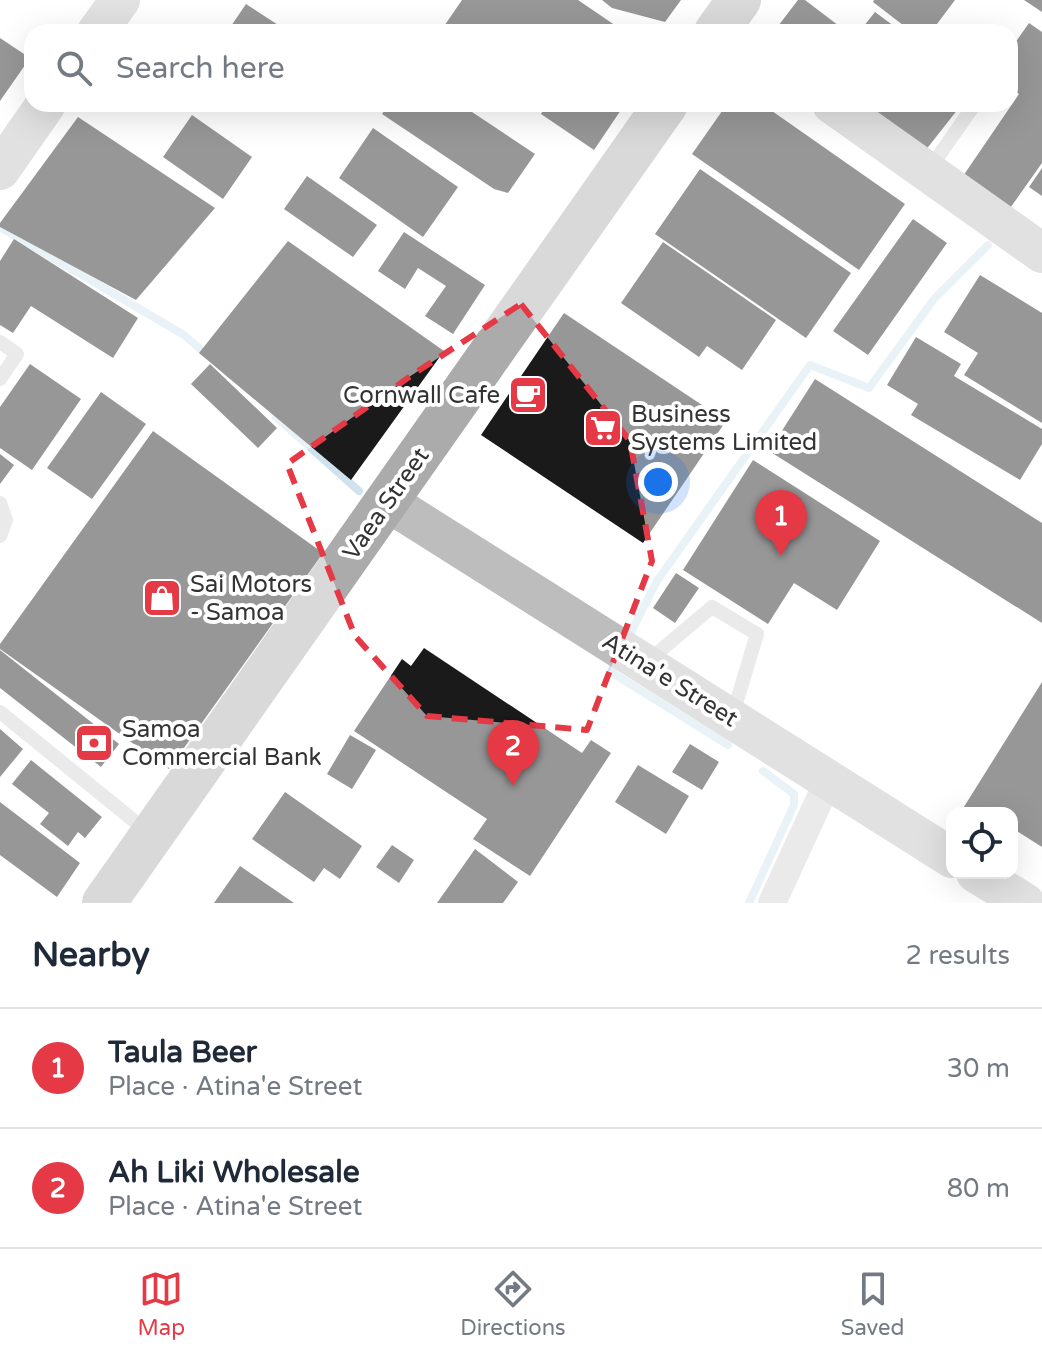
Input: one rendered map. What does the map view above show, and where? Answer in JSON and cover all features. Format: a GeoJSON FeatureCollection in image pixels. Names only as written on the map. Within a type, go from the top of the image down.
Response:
{"type":"FeatureCollection","features":[{"type":"Feature","properties":{"kind":"main road"},"geometry":{"type":"LineString","coordinates":[[103,24],[120,0]]}},
{"type":"Feature","properties":{"kind":"main road"},"geometry":{"type":"LineString","coordinates":[[0,170],[40,112]]}},
{"type":"Feature","properties":{"kind":"main road","name":"Vaea Street"},"geometry":{"type":"LineString","coordinates":[[104,903],[660,112]]}},
{"type":"Feature","properties":{"kind":"main road"},"geometry":{"type":"LineString","coordinates":[[843,112],[1042,253]]}},
{"type":"Feature","properties":{"kind":"main road","name":"Atina'e Street"},"geometry":{"type":"LineString","coordinates":[[388,502],[946,854]]}},
{"type":"Feature","properties":{"kind":"main road"},"geometry":{"type":"LineString","coordinates":[[986,879],[1025,903]]}},
{"type":"Feature","properties":{"kind":"street"},"geometry":{"type":"LineString","coordinates":[[772,903],[828,781]]}},
{"type":"Feature","properties":{"kind":"lane"},"geometry":{"type":"LineString","coordinates":[[927,172],[969,112]]}},
{"type":"Feature","properties":{"kind":"lane"},"geometry":{"type":"LineString","coordinates":[[0,342],[17,354],[0,379]]}},
{"type":"Feature","properties":{"kind":"lane"},"geometry":{"type":"LineString","coordinates":[[0,503],[6,520],[0,536]]}},
{"type":"Feature","properties":{"kind":"lane"},"geometry":{"type":"LineString","coordinates":[[630,655],[712,607],[757,634],[731,719]]}},
{"type":"Feature","properties":{"kind":"lane"},"geometry":{"type":"LineString","coordinates":[[0,712],[151,835]]}},
{"type":"Feature","properties":{"kind":"highlighted area"},"geometry":{"type":"Polygon","coordinates":[[[521,304],[630,441],[652,561],[587,730],[427,716],[355,636],[287,464],[412,375],[521,304]]]}},
{"type":"Feature","properties":{"kind":"building"},"geometry":{"type":"Polygon","coordinates":[[[462,0],[578,0],[613,24],[446,24],[462,0]]]}},
{"type":"Feature","properties":{"kind":"building"},"geometry":{"type":"Polygon","coordinates":[[[602,0],[681,0],[665,22],[612,8],[602,0]]]}},
{"type":"Feature","properties":{"kind":"building"},"geometry":{"type":"Polygon","coordinates":[[[798,0],[805,0],[836,24],[780,24],[798,0]]]}},
{"type":"Feature","properties":{"kind":"building"},"geometry":{"type":"Polygon","coordinates":[[[955,0],[937,24],[902,24],[873,2],[955,0]]]}},
{"type":"Feature","properties":{"kind":"building"},"geometry":{"type":"Polygon","coordinates":[[[1024,0],[1042,0],[1042,12],[1024,0]]]}},
{"type":"Feature","properties":{"kind":"building"},"geometry":{"type":"Polygon","coordinates":[[[246,4],[277,24],[232,24],[246,4]]]}},
{"type":"Feature","properties":{"kind":"building"},"geometry":{"type":"Polygon","coordinates":[[[875,12],[891,24],[865,24],[875,12]]]}},
{"type":"Feature","properties":{"kind":"building"},"geometry":{"type":"Polygon","coordinates":[[[1029,23],[1042,32],[1042,163],[1008,211],[961,179],[1007,112],[1018,112],[1018,39],[1029,23]]]}},
{"type":"Feature","properties":{"kind":"building"},"geometry":{"type":"Polygon","coordinates":[[[0,38],[24,54],[24,67],[0,101],[0,38]]]}},
{"type":"Feature","properties":{"kind":"building"},"geometry":{"type":"Polygon","coordinates":[[[472,112],[535,154],[508,193],[494,189],[382,114],[472,112]]]}},
{"type":"Feature","properties":{"kind":"building"},"geometry":{"type":"Polygon","coordinates":[[[542,112],[620,112],[594,150],[542,112]]]}},
{"type":"Feature","properties":{"kind":"building"},"geometry":{"type":"Polygon","coordinates":[[[721,112],[773,112],[905,204],[859,270],[692,154],[721,112]]]}},
{"type":"Feature","properties":{"kind":"building"},"geometry":{"type":"Polygon","coordinates":[[[874,112],[956,112],[925,151],[874,112]]]}},
{"type":"Feature","properties":{"kind":"building"},"geometry":{"type":"Polygon","coordinates":[[[192,115],[252,157],[223,199],[163,157],[192,115]]]}},
{"type":"Feature","properties":{"kind":"building"},"geometry":{"type":"Polygon","coordinates":[[[78,117],[215,208],[136,300],[0,227],[78,117]]]}},
{"type":"Feature","properties":{"kind":"building"},"geometry":{"type":"Polygon","coordinates":[[[373,128],[458,187],[423,237],[339,178],[373,128]]]}},
{"type":"Feature","properties":{"kind":"building"},"geometry":{"type":"Polygon","coordinates":[[[1042,168],[1042,196],[1029,187],[1042,168]]]}},
{"type":"Feature","properties":{"kind":"building"},"geometry":{"type":"Polygon","coordinates":[[[700,169],[851,273],[806,338],[655,234],[700,169]]]}},
{"type":"Feature","properties":{"kind":"building"},"geometry":{"type":"Polygon","coordinates":[[[307,176],[377,225],[353,257],[284,209],[307,176]]]}},
{"type":"Feature","properties":{"kind":"building"},"geometry":{"type":"Polygon","coordinates":[[[913,219],[947,243],[868,355],[833,331],[913,219]]]}},
{"type":"Feature","properties":{"kind":"building"},"geometry":{"type":"Polygon","coordinates":[[[404,232],[485,285],[453,334],[425,316],[446,286],[418,268],[405,289],[378,271],[404,232]]]}},
{"type":"Feature","properties":{"kind":"building"},"geometry":{"type":"Polygon","coordinates":[[[14,239],[138,318],[113,358],[31,306],[13,333],[0,325],[0,261],[14,239]]]}},
{"type":"Feature","properties":{"kind":"building"},"geometry":{"type":"Polygon","coordinates":[[[288,241],[444,351],[351,480],[199,353],[288,241]]]}},
{"type":"Feature","properties":{"kind":"building"},"geometry":{"type":"Polygon","coordinates":[[[663,242],[776,320],[742,370],[707,346],[699,357],[621,303],[663,242]]]}},
{"type":"Feature","properties":{"kind":"building"},"geometry":{"type":"Polygon","coordinates":[[[980,275],[1042,313],[1042,423],[964,375],[978,353],[944,332],[980,275]]]}},
{"type":"Feature","properties":{"kind":"building","name":"Business Systems Limited"},"geometry":{"type":"Polygon","coordinates":[[[564,313],[726,421],[643,543],[481,435],[564,313]]]}},
{"type":"Feature","properties":{"kind":"building"},"geometry":{"type":"Polygon","coordinates":[[[916,337],[961,364],[954,376],[1042,429],[1042,444],[1020,480],[911,415],[918,404],[887,385],[916,337]]]}},
{"type":"Feature","properties":{"kind":"building"},"geometry":{"type":"Polygon","coordinates":[[[30,364],[81,399],[32,470],[0,448],[0,407],[30,364]]]}},
{"type":"Feature","properties":{"kind":"building"},"geometry":{"type":"Polygon","coordinates":[[[210,364],[277,428],[258,448],[191,384],[210,364]]]}},
{"type":"Feature","properties":{"kind":"building"},"geometry":{"type":"Polygon","coordinates":[[[815,379],[1042,523],[1042,623],[769,451],[815,379]]]}},
{"type":"Feature","properties":{"kind":"building"},"geometry":{"type":"Polygon","coordinates":[[[101,392],[146,424],[92,499],[47,468],[101,392]]]}},
{"type":"Feature","properties":{"kind":"building","name":"Sai Motors - Samoa"},"geometry":{"type":"Polygon","coordinates":[[[153,431],[323,553],[169,769],[0,649],[0,644],[153,431]]]}},
{"type":"Feature","properties":{"kind":"building"},"geometry":{"type":"Polygon","coordinates":[[[0,454],[14,465],[0,484],[0,454]]]}},
{"type":"Feature","properties":{"kind":"building"},"geometry":{"type":"Polygon","coordinates":[[[753,460],[880,541],[837,610],[794,583],[768,624],[683,570],[753,460]]]}},
{"type":"Feature","properties":{"kind":"building"},"geometry":{"type":"Polygon","coordinates":[[[676,573],[699,588],[675,623],[653,608],[676,573]]]}},
{"type":"Feature","properties":{"kind":"building"},"geometry":{"type":"Polygon","coordinates":[[[424,648],[582,753],[591,740],[611,753],[530,876],[473,839],[487,819],[354,731],[402,659],[411,666],[424,648]]]}},
{"type":"Feature","properties":{"kind":"building"},"geometry":{"type":"Polygon","coordinates":[[[0,650],[119,744],[101,767],[0,688],[0,650]]]}},
{"type":"Feature","properties":{"kind":"building"},"geometry":{"type":"Polygon","coordinates":[[[1042,682],[1042,847],[1018,832],[1018,807],[964,807],[1042,682]]]}},
{"type":"Feature","properties":{"kind":"building"},"geometry":{"type":"Polygon","coordinates":[[[0,729],[23,749],[0,777],[0,729]]]}},
{"type":"Feature","properties":{"kind":"building"},"geometry":{"type":"Polygon","coordinates":[[[350,735],[376,750],[352,789],[327,774],[350,735]]]}},
{"type":"Feature","properties":{"kind":"building"},"geometry":{"type":"Polygon","coordinates":[[[690,744],[719,762],[702,790],[672,772],[690,744]]]}},
{"type":"Feature","properties":{"kind":"building"},"geometry":{"type":"Polygon","coordinates":[[[31,760],[102,817],[85,838],[78,832],[68,846],[40,824],[49,813],[12,784],[31,760]]]}},
{"type":"Feature","properties":{"kind":"building"},"geometry":{"type":"Polygon","coordinates":[[[638,765],[689,796],[666,834],[615,802],[638,765]]]}},
{"type":"Feature","properties":{"kind":"building"},"geometry":{"type":"Polygon","coordinates":[[[285,792],[362,846],[340,879],[324,868],[314,882],[252,839],[285,792]]]}},
{"type":"Feature","properties":{"kind":"building"},"geometry":{"type":"Polygon","coordinates":[[[0,802],[80,863],[57,897],[0,855],[0,802]]]}},
{"type":"Feature","properties":{"kind":"building"},"geometry":{"type":"Polygon","coordinates":[[[392,845],[414,860],[399,883],[376,867],[392,845]]]}},
{"type":"Feature","properties":{"kind":"building"},"geometry":{"type":"Polygon","coordinates":[[[475,849],[518,882],[503,903],[437,903],[475,849]]]}},
{"type":"Feature","properties":{"kind":"building"},"geometry":{"type":"Polygon","coordinates":[[[240,866],[294,903],[214,903],[240,866]]]}},
{"type":"Feature","properties":{"kind":"waterway"},"geometry":{"type":"LineString","coordinates":[[0,227],[184,335],[207,355]]}},
{"type":"Feature","properties":{"kind":"waterway"},"geometry":{"type":"LineString","coordinates":[[627,640],[657,581],[810,365],[869,388],[934,299],[988,245]]}},
{"type":"Feature","properties":{"kind":"waterway"},"geometry":{"type":"LineString","coordinates":[[276,417],[359,491]]}},
{"type":"Feature","properties":{"kind":"waterway"},"geometry":{"type":"LineString","coordinates":[[617,660],[611,672],[728,745]]}},
{"type":"Feature","properties":{"kind":"waterway"},"geometry":{"type":"LineString","coordinates":[[749,903],[794,805],[794,794],[763,771]]}},
{"type":"Feature","properties":{"kind":"place","name":"Cornwall Cafe"},"geometry":{"type":"Point","coordinates":[528,395]}},
{"type":"Feature","properties":{"kind":"place","name":"Business Systems Limited"},"geometry":{"type":"Point","coordinates":[603,428]}},
{"type":"Feature","properties":{"kind":"place","name":"Taula Beer"},"geometry":{"type":"Point","coordinates":[781,556]}},
{"type":"Feature","properties":{"kind":"place","name":"Sai Motors - Samoa"},"geometry":{"type":"Point","coordinates":[162,598]}},
{"type":"Feature","properties":{"kind":"place","name":"Samoa Commercial Bank"},"geometry":{"type":"Point","coordinates":[94,743]}},
{"type":"Feature","properties":{"kind":"place","name":"Ah Liki Wholesale"},"geometry":{"type":"Point","coordinates":[513,786]}}]}
